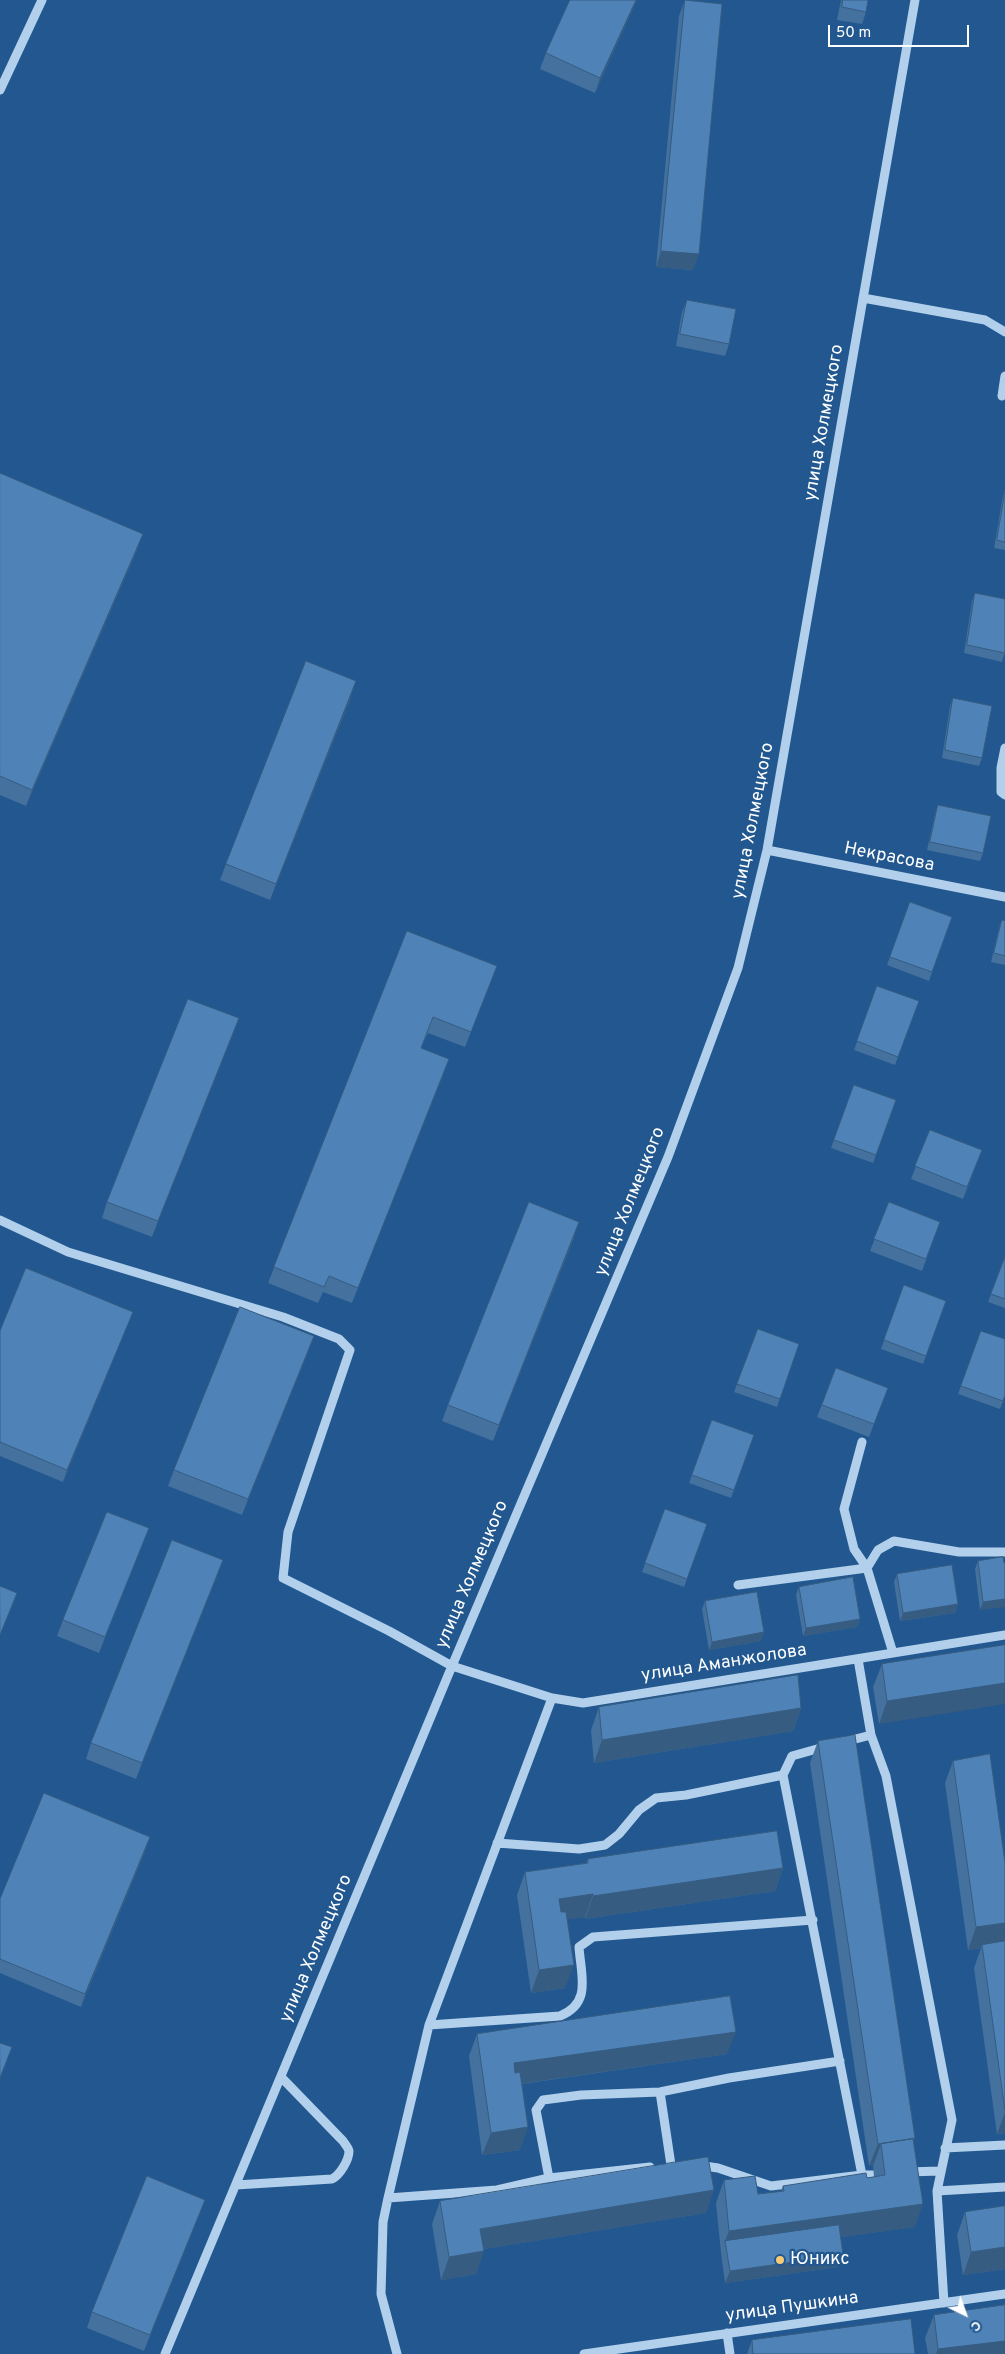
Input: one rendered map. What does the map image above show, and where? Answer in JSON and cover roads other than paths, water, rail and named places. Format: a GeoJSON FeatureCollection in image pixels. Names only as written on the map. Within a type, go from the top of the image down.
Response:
{"type":"FeatureCollection","features":[{"type":"Feature","properties":{"kind":"street"},"geometry":{"type":"LineString","coordinates":[[0,90],[42,0]]}},
{"type":"Feature","properties":{"kind":"street","name":"улица Холмецкого"},"geometry":{"type":"LineString","coordinates":[[165,2354],[452,1666],[668,1157],[738,968],[767,850],[915,0]]}},
{"type":"Feature","properties":{"kind":"street"},"geometry":{"type":"LineString","coordinates":[[863,298],[985,320],[1005,332]]}},
{"type":"Feature","properties":{"kind":"street"},"geometry":{"type":"LineString","coordinates":[[1002,396],[1005,376]]}},
{"type":"Feature","properties":{"kind":"street"},"geometry":{"type":"LineString","coordinates":[[1005,748],[1001,792],[1005,795]]}},
{"type":"Feature","properties":{"kind":"street","name":"Некрасова"},"geometry":{"type":"LineString","coordinates":[[767,850],[1005,897]]}},
{"type":"Feature","properties":{"kind":"street","name":"улица Аманжолова"},"geometry":{"type":"LineString","coordinates":[[0,1220],[68,1252],[282,1317],[339,1339],[350,1350],[288,1532],[283,1578],[389,1631],[452,1666],[552,1698],[583,1703],[1005,1635]]}},
{"type":"Feature","properties":{"kind":"street"},"geometry":{"type":"LineString","coordinates":[[862,1442],[844,1509],[854,1549],[867,1568],[892,1653]]}},
{"type":"Feature","properties":{"kind":"street"},"geometry":{"type":"LineString","coordinates":[[867,1568],[878,1550],[894,1541],[959,1552],[1005,1552]]}},
{"type":"Feature","properties":{"kind":"street"},"geometry":{"type":"LineString","coordinates":[[738,1586],[867,1568]]}},
{"type":"Feature","properties":{"kind":"street"},"geometry":{"type":"LineString","coordinates":[[858,1659],[871,1735],[886,1776],[952,2120],[937,2191],[944,2303]]}},
{"type":"Feature","properties":{"kind":"street"},"geometry":{"type":"LineString","coordinates":[[397,2354],[380,2294],[383,2222],[388,2198],[429,2025],[552,1698]]}},
{"type":"Feature","properties":{"kind":"street"},"geometry":{"type":"LineString","coordinates":[[862,2175],[783,1775],[792,1756],[871,1735]]}},
{"type":"Feature","properties":{"kind":"street"},"geometry":{"type":"LineString","coordinates":[[497,1843],[579,1849],[605,1845],[619,1834],[639,1810],[656,1798],[686,1795],[783,1775]]}},
{"type":"Feature","properties":{"kind":"street"},"geometry":{"type":"LineString","coordinates":[[429,2025],[560,2016],[570,2012],[580,2002],[583,1992],[579,1947],[593,1936],[812,1920]]}},
{"type":"Feature","properties":{"kind":"street"},"geometry":{"type":"LineString","coordinates":[[549,2178],[536,2110],[543,2100],[581,2095],[660,2092],[729,2078],[840,2061]]}},
{"type":"Feature","properties":{"kind":"street"},"geometry":{"type":"LineString","coordinates":[[236,2185],[332,2179],[340,2173],[348,2157],[349,2152],[343,2141],[281,2077]]}},
{"type":"Feature","properties":{"kind":"street"},"geometry":{"type":"LineString","coordinates":[[660,2092],[680,2165]]}},
{"type":"Feature","properties":{"kind":"street"},"geometry":{"type":"LineString","coordinates":[[945,2148],[1005,2145]]}},
{"type":"Feature","properties":{"kind":"street"},"geometry":{"type":"LineString","coordinates":[[388,2198],[497,2190],[549,2178],[680,2165],[718,2168],[771,2186],[874,2175]]}},
{"type":"Feature","properties":{"kind":"street"},"geometry":{"type":"LineString","coordinates":[[907,2172],[940,2171]]}},
{"type":"Feature","properties":{"kind":"street"},"geometry":{"type":"LineString","coordinates":[[937,2191],[1005,2187]]}},
{"type":"Feature","properties":{"kind":"street","name":"улица Пушкина"},"geometry":{"type":"LineString","coordinates":[[589,2354],[1005,2294]]}},
{"type":"Feature","properties":{"kind":"street"},"geometry":{"type":"LineString","coordinates":[[727,2333],[730,2354]]}},
{"type":"Feature","properties":{"kind":"place","name":"Юникс"},"geometry":{"type":"Point","coordinates":[780,2260]}}]}
